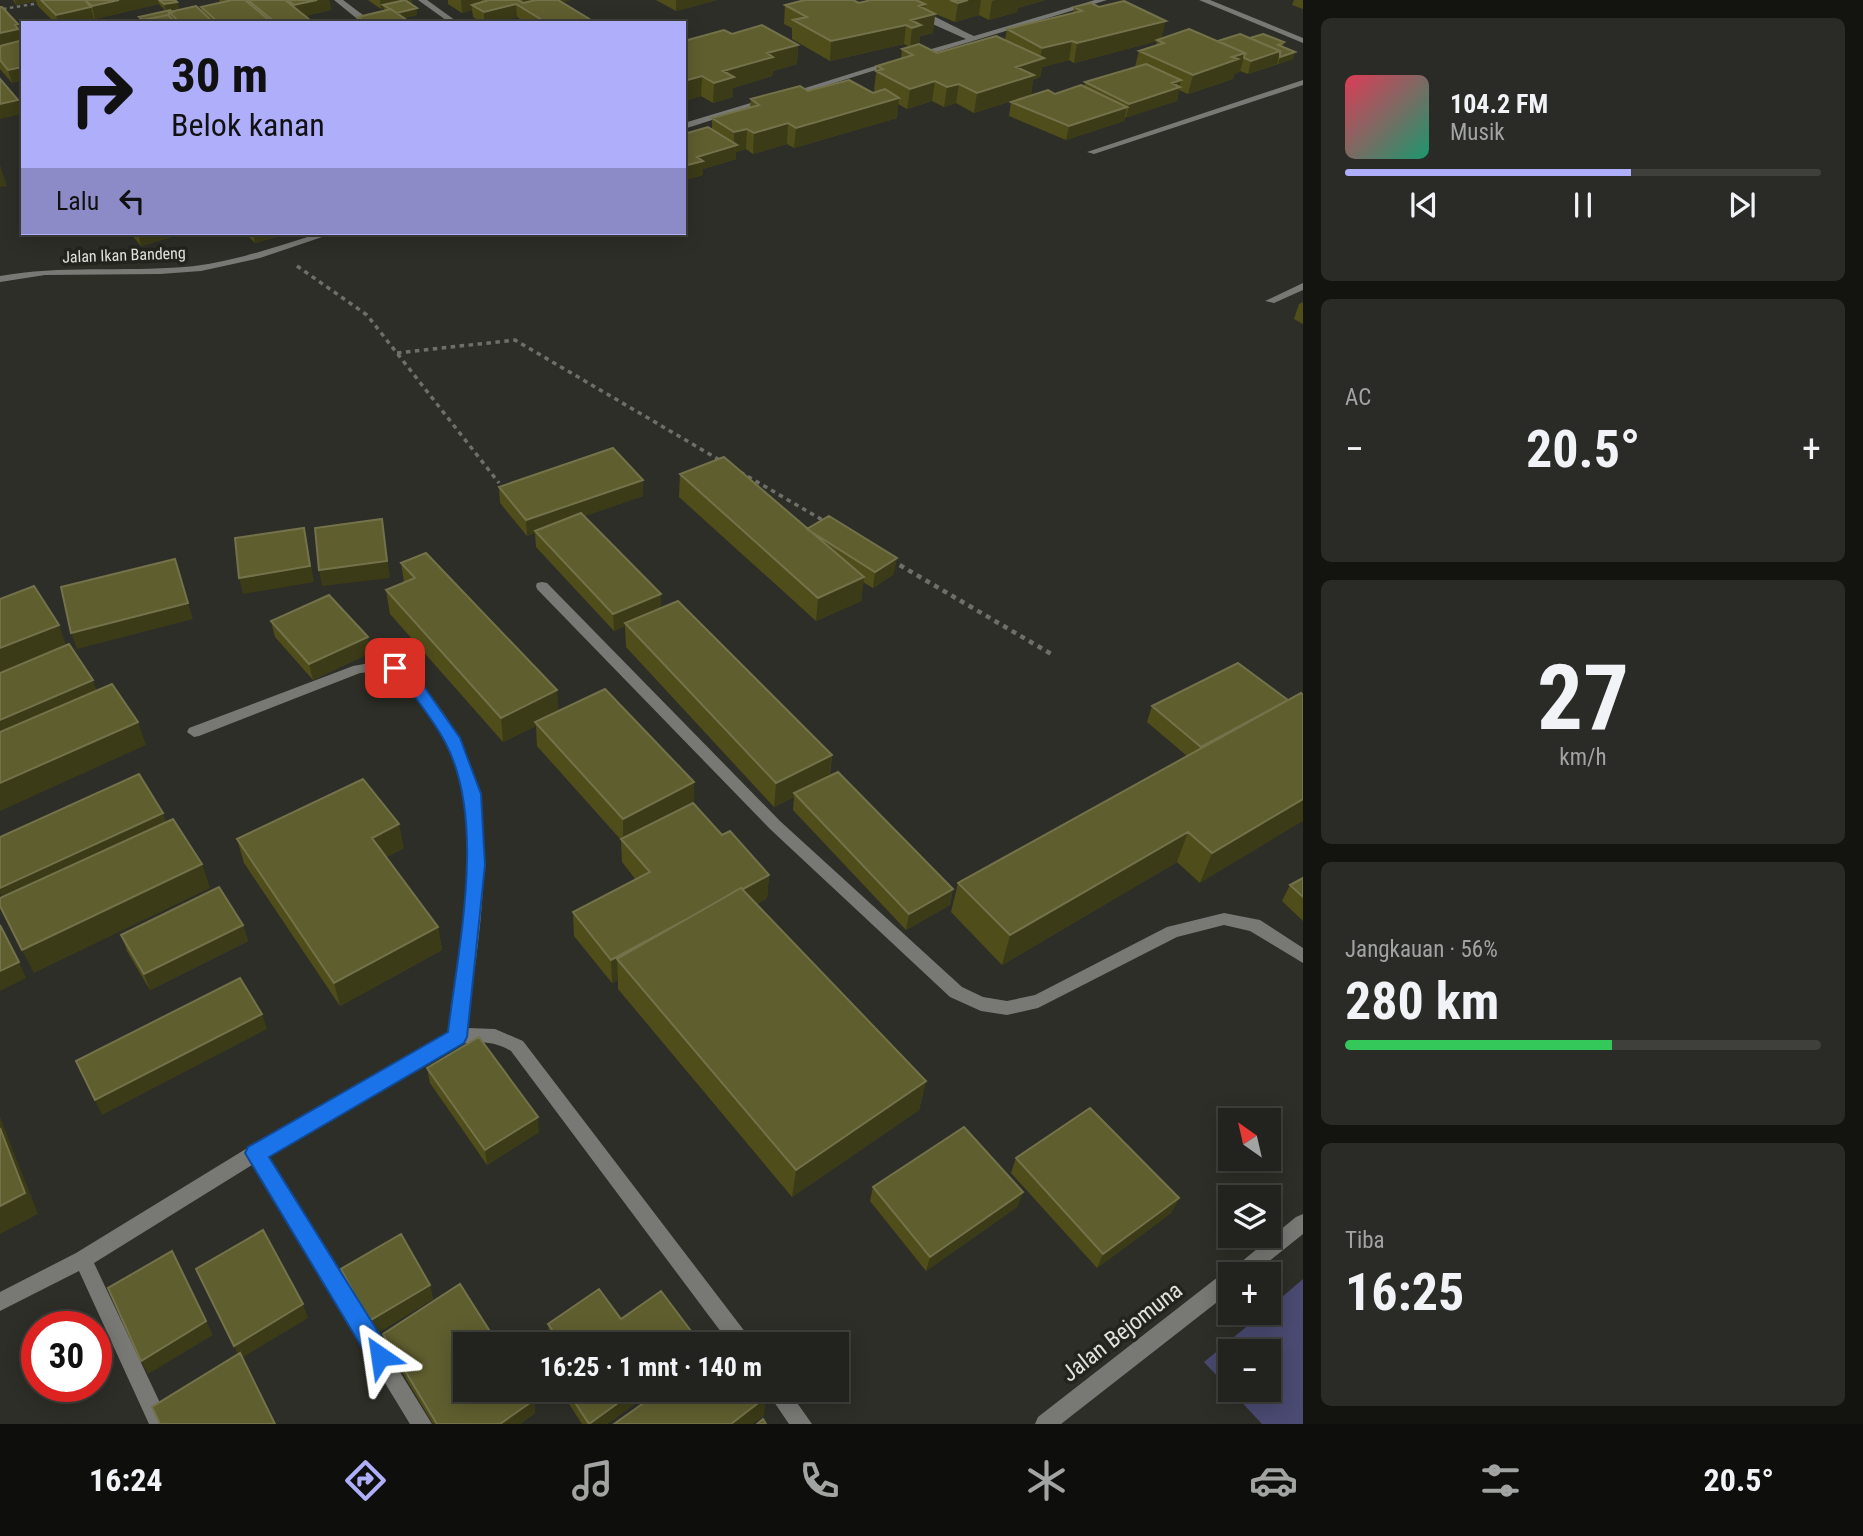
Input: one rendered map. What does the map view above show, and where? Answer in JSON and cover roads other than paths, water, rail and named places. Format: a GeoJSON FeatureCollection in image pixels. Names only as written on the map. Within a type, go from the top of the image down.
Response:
{"type":"FeatureCollection","features":[{"type":"Feature","properties":{"kind":"street"},"geometry":{"type":"LineString","coordinates":[[338,0],[369,21]]}},
{"type":"Feature","properties":{"kind":"street"},"geometry":{"type":"LineString","coordinates":[[422,0],[452,21]]}},
{"type":"Feature","properties":{"kind":"street"},"geometry":{"type":"LineString","coordinates":[[883,0],[973,39]]}},
{"type":"Feature","properties":{"kind":"street"},"geometry":{"type":"LineString","coordinates":[[686,125],[1103,0]]}},
{"type":"Feature","properties":{"kind":"street"},"geometry":{"type":"LineString","coordinates":[[1203,0],[1303,41]]}},
{"type":"Feature","properties":{"kind":"street"},"geometry":{"type":"LineString","coordinates":[[1091,152],[1303,82]]}},
{"type":"Feature","properties":{"kind":"street","name":"Jalan Ikan Bandeng"},"geometry":{"type":"LineString","coordinates":[[0,279],[68,271],[187,270],[273,250],[322,235]]}},
{"type":"Feature","properties":{"kind":"street"},"geometry":{"type":"LineString","coordinates":[[1270,301],[1303,286]]}},
{"type":"Feature","properties":{"kind":"street"},"geometry":{"type":"LineString","coordinates":[[542,586],[775,825],[956,992],[981,1004],[1007,1008],[1038,1001],[1173,932],[1224,919],[1254,925],[1303,956]]}},
{"type":"Feature","properties":{"kind":"street"},"geometry":{"type":"LineString","coordinates":[[194,732],[358,669],[381,666],[406,672],[454,742],[472,794],[476,865],[457,1037]]}},
{"type":"Feature","properties":{"kind":"street"},"geometry":{"type":"LineString","coordinates":[[0,1302],[83,1259],[255,1153],[457,1037],[484,1033],[502,1036],[517,1046],[733,1332]]}},
{"type":"Feature","properties":{"kind":"street"},"geometry":{"type":"LineString","coordinates":[[255,1153],[422,1424]]}},
{"type":"Feature","properties":{"kind":"street"},"geometry":{"type":"LineString","coordinates":[[1255,1262],[1303,1223]]}},
{"type":"Feature","properties":{"kind":"street"},"geometry":{"type":"LineString","coordinates":[[83,1259],[160,1424]]}},
{"type":"Feature","properties":{"kind":"street","name":"Jalan Bejomuna"},"geometry":{"type":"LineString","coordinates":[[1045,1424],[1218,1289]]}},
{"type":"Feature","properties":{"kind":"street"},"geometry":{"type":"LineString","coordinates":[[785,1402],[802,1424]]}}]}
